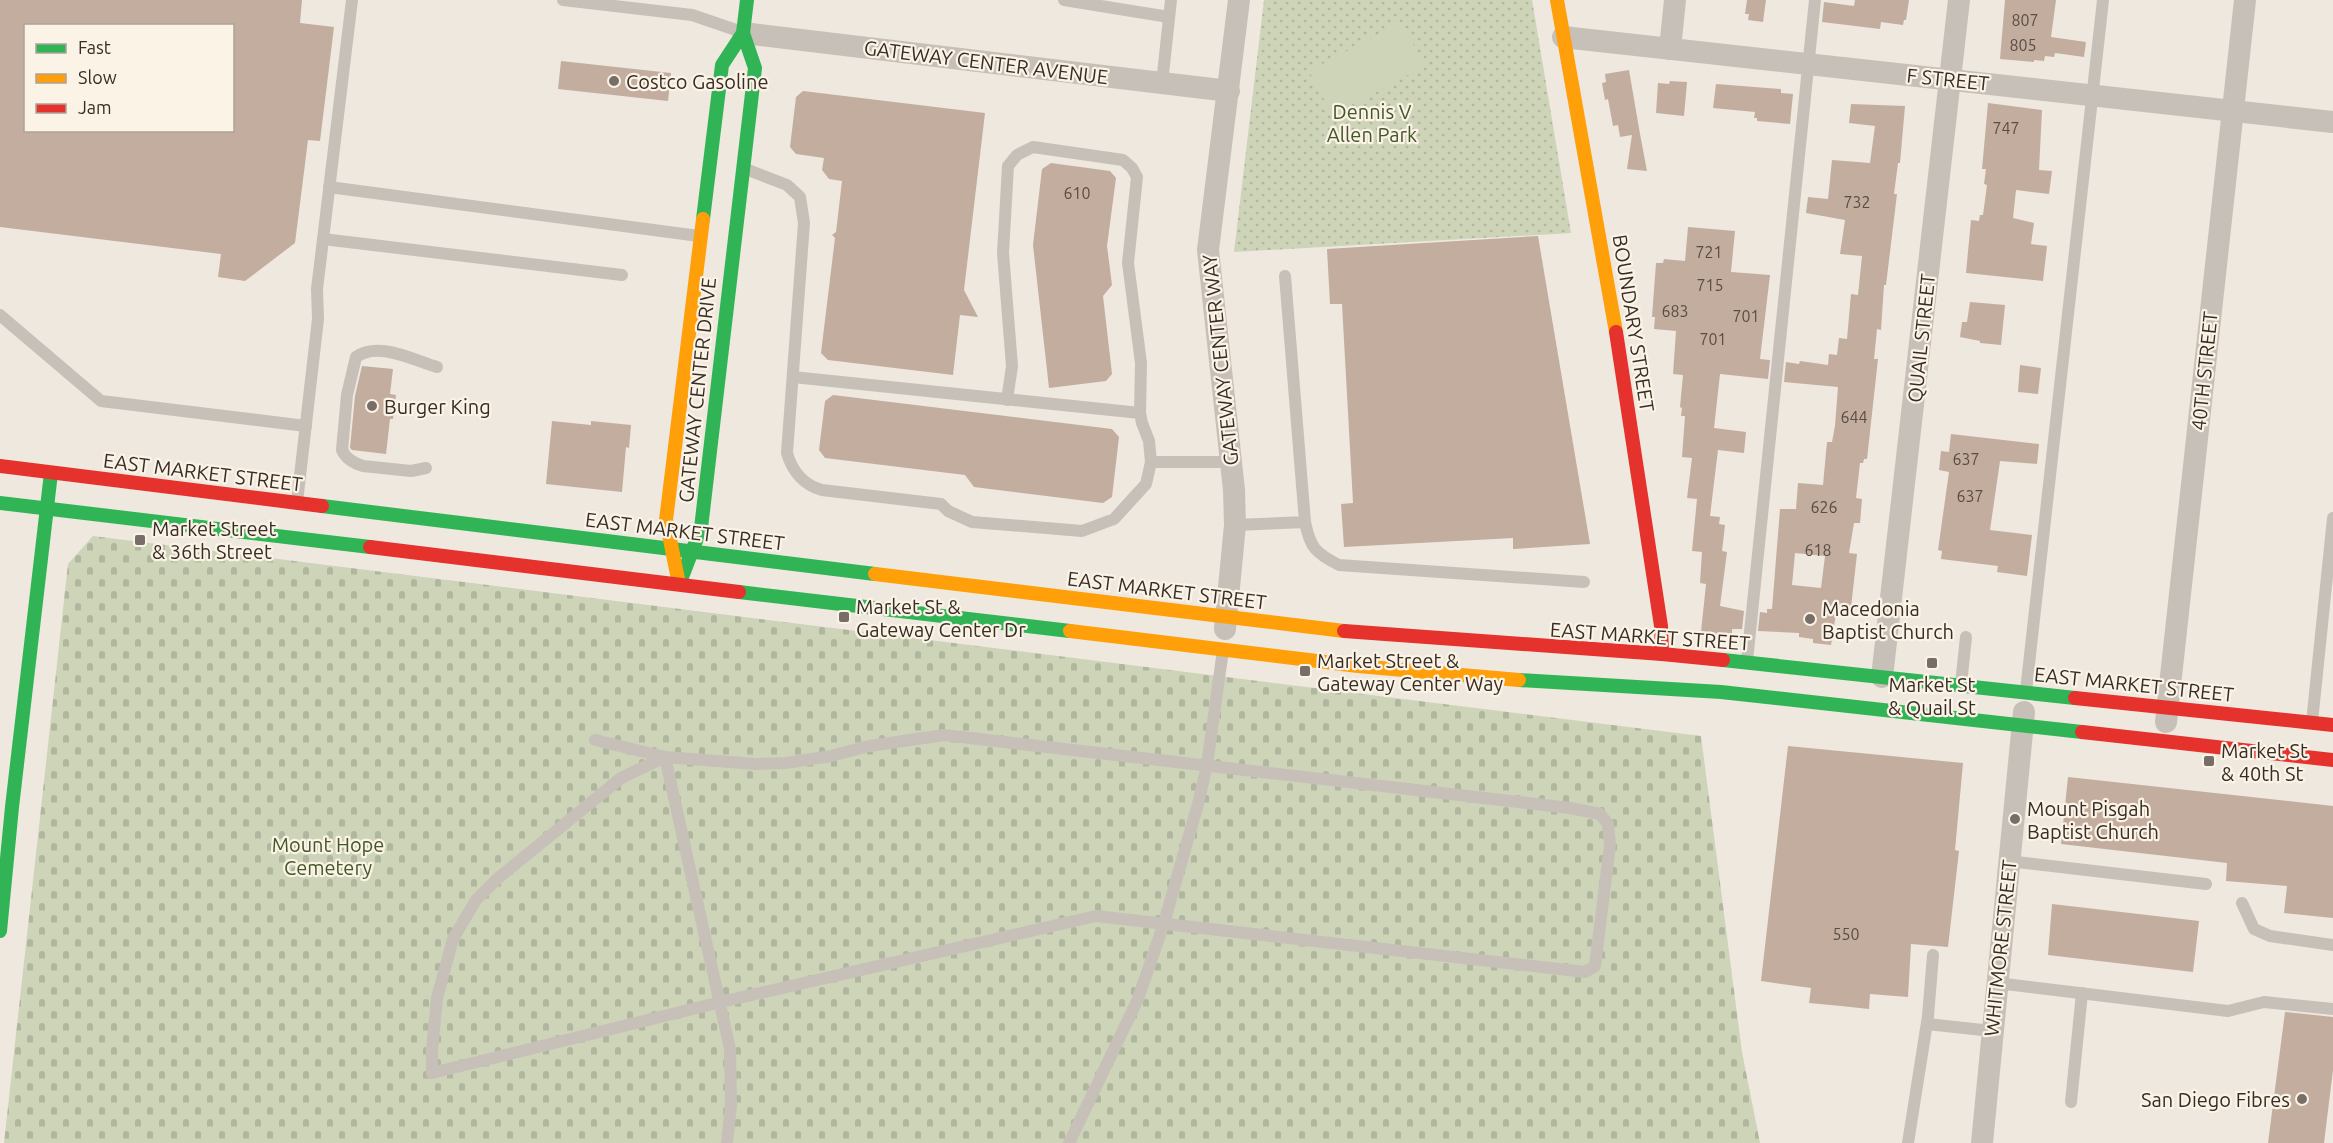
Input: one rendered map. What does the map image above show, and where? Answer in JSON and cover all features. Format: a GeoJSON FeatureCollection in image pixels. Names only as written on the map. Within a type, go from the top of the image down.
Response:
{"type":"FeatureCollection","features":[{"type":"Feature","properties":{"kind":"main road","name":"GATEWAY CENTER DRIVE"},"geometry":{"type":"LineString","coordinates":[[679,584],[666,524],[717,239],[742,168],[755,68],[743,33],[747,0]]}},
{"type":"Feature","properties":{"kind":"main road","name":"BOUNDARY STREET"},"geometry":{"type":"LineString","coordinates":[[1557,0],[1613,311],[1659,616],[1662,654]]}},
{"type":"Feature","properties":{"kind":"main road","name":"GATEWAY CENTER DRIVE"},"geometry":{"type":"LineString","coordinates":[[679,584],[701,528],[717,239],[722,65],[743,33]]}},
{"type":"Feature","properties":{"kind":"main road","name":"EAST MARKET STREET"},"geometry":{"type":"LineString","coordinates":[[0,466],[1369,634],[1662,654],[2168,707],[2310,740],[2333,760]]}},
{"type":"Feature","properties":{"kind":"main road"},"geometry":{"type":"LineString","coordinates":[[0,931],[6,806],[51,473]]}},
{"type":"Feature","properties":{"kind":"main road","name":"EAST MARKET STREET"},"geometry":{"type":"LineString","coordinates":[[0,503],[1472,677],[1721,692],[2164,741],[2310,740],[2333,725]]}},
{"type":"Feature","properties":{"kind":"main road"},"geometry":{"type":"LineString","coordinates":[[1642,667],[1662,654]]}},
{"type":"Feature","properties":{"kind":"main road"},"geometry":{"type":"LineString","coordinates":[[1400,670],[1451,662],[1496,664]]}},
{"type":"Feature","properties":{"kind":"street","name":"GATEWAY CENTER WAY"},"geometry":{"type":"LineString","coordinates":[[1223,649],[1235,525],[1234,490],[1208,250],[1239,0]]}},
{"type":"Feature","properties":{"kind":"street"},"geometry":{"type":"LineString","coordinates":[[1670,48],[1675,0]]}},
{"type":"Feature","properties":{"kind":"street","name":"QUAIL STREET"},"geometry":{"type":"LineString","coordinates":[[1882,676],[1959,0]]}},
{"type":"Feature","properties":{"kind":"street","name":"40TH STREET"},"geometry":{"type":"LineString","coordinates":[[2164,741],[2245,0]]}},
{"type":"Feature","properties":{"kind":"street","name":"GATEWAY CENTER AVENUE"},"geometry":{"type":"LineString","coordinates":[[743,33],[1228,91]]}},
{"type":"Feature","properties":{"kind":"street","name":"F STREET"},"geometry":{"type":"LineString","coordinates":[[1563,37],[2333,122]]}},
{"type":"Feature","properties":{"kind":"street","name":"WHITMORE STREET"},"geometry":{"type":"LineString","coordinates":[[1982,1138],[2026,692]]}},
{"type":"Feature","properties":{"kind":"lane"},"geometry":{"type":"LineString","coordinates":[[297,504],[318,319],[317,289],[352,0]]}},
{"type":"Feature","properties":{"kind":"lane"},"geometry":{"type":"LineString","coordinates":[[563,0],[692,15],[743,33]]}},
{"type":"Feature","properties":{"kind":"lane"},"geometry":{"type":"LineString","coordinates":[[1064,0],[1169,17]]}},
{"type":"Feature","properties":{"kind":"lane"},"geometry":{"type":"LineString","coordinates":[[1162,83],[1171,0]]}},
{"type":"Feature","properties":{"kind":"lane"},"geometry":{"type":"LineString","coordinates":[[1746,663],[1815,0]]}},
{"type":"Feature","properties":{"kind":"lane"},"geometry":{"type":"LineString","coordinates":[[2026,692],[2103,0]]}},
{"type":"Feature","properties":{"kind":"lane"},"geometry":{"type":"LineString","coordinates":[[742,168],[787,185],[800,197],[804,223],[787,453],[790,465],[809,486],[822,490],[941,504],[948,511],[972,522],[1082,531],[1114,519],[1146,484],[1151,462],[1149,441],[1140,413],[1141,363],[1128,263],[1137,177],[1132,168],[1123,160],[1033,147],[1017,155],[1008,166],[1003,253],[1012,366],[1007,400]]}},
{"type":"Feature","properties":{"kind":"lane"},"geometry":{"type":"LineString","coordinates":[[329,187],[717,239]]}},
{"type":"Feature","properties":{"kind":"lane"},"geometry":{"type":"LineString","coordinates":[[323,239],[622,275]]}},
{"type":"Feature","properties":{"kind":"lane"},"geometry":{"type":"LineString","coordinates":[[1285,276],[1305,522],[1310,544],[1324,557],[1339,565],[1584,582]]}},
{"type":"Feature","properties":{"kind":"lane"},"geometry":{"type":"LineString","coordinates":[[0,315],[101,401],[306,426]]}},
{"type":"Feature","properties":{"kind":"lane"},"geometry":{"type":"LineString","coordinates":[[426,468],[411,471],[363,466],[349,460],[342,450],[346,406],[352,369],[356,357],[364,351],[389,352],[437,367]]}},
{"type":"Feature","properties":{"kind":"lane"},"geometry":{"type":"LineString","coordinates":[[793,377],[1140,413]]}},
{"type":"Feature","properties":{"kind":"lane"},"geometry":{"type":"LineString","coordinates":[[1151,462],[1230,462]]}},
{"type":"Feature","properties":{"kind":"lane"},"geometry":{"type":"LineString","coordinates":[[2310,740],[2333,518]]}},
{"type":"Feature","properties":{"kind":"lane"},"geometry":{"type":"LineString","coordinates":[[1235,525],[1305,522]]}},
{"type":"Feature","properties":{"kind":"lane"},"geometry":{"type":"LineString","coordinates":[[1961,685],[1966,637]]}},
{"type":"Feature","properties":{"kind":"lane"},"geometry":{"type":"LineString","coordinates":[[1069,1143],[1138,999],[1164,923],[1207,765],[1223,649]]}},
{"type":"Feature","properties":{"kind":"lane"},"geometry":{"type":"LineString","coordinates":[[595,740],[665,757],[755,764],[786,763],[909,739],[944,735],[1570,808],[1600,814],[1608,824],[1610,845],[1595,966],[1585,972],[1095,916],[721,1002],[432,1073],[437,998],[453,939],[476,900],[496,879],[621,778],[665,757]]}},
{"type":"Feature","properties":{"kind":"lane"},"geometry":{"type":"LineString","coordinates":[[665,757],[730,1049],[731,1105],[727,1143]]}},
{"type":"Feature","properties":{"kind":"lane"},"geometry":{"type":"LineString","coordinates":[[2009,861],[2206,884]]}},
{"type":"Feature","properties":{"kind":"lane"},"geometry":{"type":"LineString","coordinates":[[2242,903],[2254,929],[2270,936],[2333,945]]}},
{"type":"Feature","properties":{"kind":"lane"},"geometry":{"type":"LineString","coordinates":[[1908,1143],[1927,1024],[1933,955]]}},
{"type":"Feature","properties":{"kind":"lane"},"geometry":{"type":"LineString","coordinates":[[1997,983],[2228,1011],[2264,1002],[2333,1009]]}},
{"type":"Feature","properties":{"kind":"lane"},"geometry":{"type":"LineString","coordinates":[[2071,1102],[2082,993]]}},
{"type":"Feature","properties":{"kind":"lane"},"geometry":{"type":"LineString","coordinates":[[1927,1024],[1992,1031]]}},
{"type":"Feature","properties":{"kind":"green space","name":"Dennis V Allen Park"},"geometry":{"type":"Polygon","coordinates":[[[1264,0],[1532,0],[1571,233],[1234,252],[1264,0]]]}},
{"type":"Feature","properties":{"kind":"green space"},"geometry":{"type":"Polygon","coordinates":[[[1401,22],[1425,66],[1332,115],[1309,71],[1401,22]]]}},
{"type":"Feature","properties":{"kind":"green space","name":"Mount Hope Cemetery"},"geometry":{"type":"Polygon","coordinates":[[[93,536],[1701,736],[1742,1052],[1760,1143],[4,1143],[68,564],[93,536]]]}},
{"type":"Feature","properties":{"kind":"building"},"geometry":{"type":"Polygon","coordinates":[[[0,0],[302,0],[300,23],[334,27],[320,141],[308,140],[295,243],[245,281],[218,277],[221,254],[0,227],[0,0]]]}},
{"type":"Feature","properties":{"kind":"building"},"geometry":{"type":"Polygon","coordinates":[[[1747,0],[1766,0],[1763,22],[1748,20],[1749,14],[1745,14],[1747,0]]]}},
{"type":"Feature","properties":{"kind":"building"},"geometry":{"type":"Polygon","coordinates":[[[1855,0],[1909,0],[1906,20],[1903,25],[1881,22],[1880,29],[1822,22],[1824,2],[1854,6],[1855,0]]]}},
{"type":"Feature","properties":{"kind":"building"},"geometry":{"type":"Polygon","coordinates":[[[2005,0],[2056,0],[2051,37],[2086,42],[2084,57],[2055,53],[2054,57],[2045,56],[2044,61],[2000,59],[2005,0]]]}},
{"type":"Feature","properties":{"kind":"building","name":"Costco Gasoline"},"geometry":{"type":"Polygon","coordinates":[[[561,61],[671,73],[668,101],[558,89],[561,61]]]}},
{"type":"Feature","properties":{"kind":"building"},"geometry":{"type":"Polygon","coordinates":[[[1629,70],[1647,171],[1627,169],[1632,135],[1620,137],[1618,125],[1613,126],[1608,99],[1605,100],[1602,83],[1606,82],[1605,74],[1629,70]]]}},
{"type":"Feature","properties":{"kind":"building"},"geometry":{"type":"Polygon","coordinates":[[[1670,81],[1687,82],[1684,116],[1656,113],[1658,83],[1669,84],[1670,81]]]}},
{"type":"Feature","properties":{"kind":"building"},"geometry":{"type":"Polygon","coordinates":[[[1716,84],[1781,89],[1781,93],[1793,94],[1790,124],[1757,121],[1757,118],[1754,118],[1755,112],[1713,108],[1716,84]]]}},
{"type":"Feature","properties":{"kind":"building"},"geometry":{"type":"Polygon","coordinates":[[[803,91],[985,113],[964,290],[978,317],[960,315],[953,375],[828,360],[821,353],[835,238],[832,235],[836,232],[842,181],[829,179],[822,170],[824,158],[796,154],[790,147],[796,97],[803,91]]]}},
{"type":"Feature","properties":{"kind":"building"},"geometry":{"type":"Polygon","coordinates":[[[1988,103],[2042,110],[2039,170],[2052,171],[2049,194],[2016,190],[2013,218],[2034,223],[2031,244],[2047,246],[2043,281],[1966,273],[1971,220],[1979,221],[1980,215],[1983,215],[1987,185],[1984,184],[1986,169],[1982,169],[1988,103]]]}},
{"type":"Feature","properties":{"kind":"building"},"geometry":{"type":"Polygon","coordinates":[[[1851,104],[1905,106],[1900,163],[1898,163],[1894,194],[1897,194],[1886,285],[1884,285],[1881,330],[1877,329],[1874,359],[1878,359],[1867,459],[1860,463],[1856,498],[1862,499],[1860,523],[1854,523],[1849,553],[1857,554],[1850,616],[1836,614],[1831,645],[1813,643],[1813,639],[1799,637],[1799,633],[1758,631],[1760,612],[1767,613],[1767,609],[1772,609],[1780,509],[1796,509],[1798,483],[1823,485],[1827,442],[1832,442],[1835,426],[1838,387],[1784,382],[1786,362],[1799,364],[1800,361],[1828,365],[1829,354],[1837,355],[1839,338],[1847,339],[1851,294],[1858,295],[1862,256],[1840,254],[1845,220],[1806,213],[1808,197],[1828,199],[1832,160],[1870,163],[1875,126],[1849,123],[1851,104]],[[1795,553],[1792,585],[1821,588],[1825,556],[1795,553]]]}},
{"type":"Feature","properties":{"kind":"building"},"geometry":{"type":"Polygon","coordinates":[[[1051,163],[1110,171],[1116,178],[1107,246],[1112,285],[1103,296],[1112,374],[1106,381],[1049,388],[1033,245],[1042,169],[1051,163]]]}},
{"type":"Feature","properties":{"kind":"building"},"geometry":{"type":"Polygon","coordinates":[[[1688,227],[1735,231],[1731,272],[1770,275],[1760,359],[1770,360],[1768,379],[1720,374],[1714,428],[1746,432],[1744,453],[1718,450],[1710,516],[1720,517],[1719,524],[1725,525],[1722,551],[1727,552],[1720,606],[1744,611],[1742,629],[1732,629],[1732,636],[1701,632],[1706,584],[1700,583],[1702,552],[1692,551],[1697,499],[1687,498],[1692,458],[1682,457],[1685,416],[1681,416],[1682,408],[1680,407],[1683,375],[1673,374],[1676,331],[1654,329],[1655,317],[1652,317],[1656,263],[1663,263],[1664,259],[1685,261],[1688,227]]]}},
{"type":"Feature","properties":{"kind":"building"},"geometry":{"type":"Polygon","coordinates":[[[1538,236],[1590,544],[1513,549],[1513,538],[1344,547],[1341,504],[1353,503],[1342,304],[1330,304],[1327,249],[1538,236]]]}},
{"type":"Feature","properties":{"kind":"building"},"geometry":{"type":"Polygon","coordinates":[[[1970,302],[2005,305],[2001,345],[1980,343],[1980,341],[1960,337],[1962,322],[1967,322],[1970,302]]]}},
{"type":"Feature","properties":{"kind":"building"},"geometry":{"type":"Polygon","coordinates":[[[2020,365],[2041,368],[2038,394],[2018,392],[2020,365]]]}},
{"type":"Feature","properties":{"kind":"building","name":"Burger King"},"geometry":{"type":"Polygon","coordinates":[[[362,366],[393,369],[390,394],[396,395],[393,419],[390,419],[386,454],[350,448],[355,396],[362,366]]]}},
{"type":"Feature","properties":{"kind":"building"},"geometry":{"type":"Polygon","coordinates":[[[833,395],[1112,429],[1119,437],[1112,497],[1103,503],[974,487],[965,475],[825,458],[819,450],[825,401],[833,395]]]}},
{"type":"Feature","properties":{"kind":"building"},"geometry":{"type":"Polygon","coordinates":[[[552,421],[591,425],[591,421],[631,425],[629,448],[626,447],[622,492],[546,484],[552,421]]]}},
{"type":"Feature","properties":{"kind":"building"},"geometry":{"type":"Polygon","coordinates":[[[1951,434],[2039,444],[2037,464],[2000,461],[1990,530],[2032,535],[2027,576],[1997,572],[1998,566],[1941,559],[1942,551],[1938,550],[1949,472],[1939,470],[1941,451],[1949,452],[1951,434]]]}},
{"type":"Feature","properties":{"kind":"building"},"geometry":{"type":"Polygon","coordinates":[[[1788,746],[1963,763],[1955,850],[1959,851],[1948,947],[1911,944],[1908,997],[1870,994],[1869,1009],[1809,1003],[1811,988],[1761,981],[1788,746]]]}},
{"type":"Feature","properties":{"kind":"building"},"geometry":{"type":"Polygon","coordinates":[[[2068,777],[2333,806],[2333,918],[2284,913],[2287,886],[2226,881],[2227,863],[2061,844],[2068,777]]]}},
{"type":"Feature","properties":{"kind":"building"},"geometry":{"type":"Polygon","coordinates":[[[2052,904],[2199,921],[2193,972],[2048,955],[2052,904]]]}},
{"type":"Feature","properties":{"kind":"building","name":"San Diego Fibres"},"geometry":{"type":"Polygon","coordinates":[[[2285,1012],[2333,1017],[2333,1070],[2324,1143],[2268,1143],[2285,1012]]]}},
{"type":"Feature","properties":{"kind":"traffic: fast"},"geometry":{"type":"LineString","coordinates":[[703,219],[722,65],[743,33],[747,0]]}},
{"type":"Feature","properties":{"kind":"traffic: fast"},"geometry":{"type":"LineString","coordinates":[[682,577],[701,528],[755,68],[743,33]]}},
{"type":"Feature","properties":{"kind":"traffic: fast"},"geometry":{"type":"LineString","coordinates":[[0,931],[51,473]]}},
{"type":"Feature","properties":{"kind":"traffic: fast"},"geometry":{"type":"LineString","coordinates":[[0,503],[370,547]]}},
{"type":"Feature","properties":{"kind":"traffic: fast"},"geometry":{"type":"LineString","coordinates":[[322,506],[875,574]]}},
{"type":"Feature","properties":{"kind":"traffic: fast"},"geometry":{"type":"LineString","coordinates":[[739,592],[1070,631]]}},
{"type":"Feature","properties":{"kind":"traffic: fast"},"geometry":{"type":"LineString","coordinates":[[1723,660],[2075,698]]}},
{"type":"Feature","properties":{"kind":"traffic: fast"},"geometry":{"type":"LineString","coordinates":[[1519,680],[1721,692],[2082,732]]}},
{"type":"Feature","properties":{"kind":"traffic: slow"},"geometry":{"type":"LineString","coordinates":[[1557,0],[1616,332]]}},
{"type":"Feature","properties":{"kind":"traffic: slow"},"geometry":{"type":"LineString","coordinates":[[679,584],[666,520],[703,219]]}},
{"type":"Feature","properties":{"kind":"traffic: slow"},"geometry":{"type":"LineString","coordinates":[[875,574],[1344,631]]}},
{"type":"Feature","properties":{"kind":"traffic: slow"},"geometry":{"type":"LineString","coordinates":[[1070,631],[1358,666],[1519,680]]}},
{"type":"Feature","properties":{"kind":"traffic: jam"},"geometry":{"type":"LineString","coordinates":[[1616,332],[1661,626],[1662,654]]}},
{"type":"Feature","properties":{"kind":"traffic: jam"},"geometry":{"type":"LineString","coordinates":[[0,466],[322,506]]}},
{"type":"Feature","properties":{"kind":"traffic: jam"},"geometry":{"type":"LineString","coordinates":[[370,547],[739,592]]}},
{"type":"Feature","properties":{"kind":"traffic: jam"},"geometry":{"type":"LineString","coordinates":[[1344,631],[1723,660]]}},
{"type":"Feature","properties":{"kind":"traffic: jam"},"geometry":{"type":"LineString","coordinates":[[2075,698],[2333,725]]}},
{"type":"Feature","properties":{"kind":"traffic: jam"},"geometry":{"type":"LineString","coordinates":[[2082,732],[2333,760]]}},
{"type":"Feature","properties":{"kind":"place","name":"Costco Gasoline"},"geometry":{"type":"Point","coordinates":[614,81]}},
{"type":"Feature","properties":{"kind":"place","name":"Burger King"},"geometry":{"type":"Point","coordinates":[372,406]}},
{"type":"Feature","properties":{"kind":"place","name":"Market Street & 36th Street"},"geometry":{"type":"Point","coordinates":[140,540]}},
{"type":"Feature","properties":{"kind":"place","name":"Market St & Gateway Center Dr"},"geometry":{"type":"Point","coordinates":[844,617]}},
{"type":"Feature","properties":{"kind":"place","name":"Macedonia Baptist Church"},"geometry":{"type":"Point","coordinates":[1810,619]}},
{"type":"Feature","properties":{"kind":"place","name":"Market St & Quail St"},"geometry":{"type":"Point","coordinates":[1932,663]}},
{"type":"Feature","properties":{"kind":"place","name":"Market Street & Gateway Center Way"},"geometry":{"type":"Point","coordinates":[1305,671]}},
{"type":"Feature","properties":{"kind":"place","name":"Market St & 40th St"},"geometry":{"type":"Point","coordinates":[2209,761]}},
{"type":"Feature","properties":{"kind":"place","name":"Mount Pisgah Baptist Church"},"geometry":{"type":"Point","coordinates":[2015,819]}},
{"type":"Feature","properties":{"kind":"place","name":"San Diego Fibres"},"geometry":{"type":"Point","coordinates":[2302,1099]}}]}
